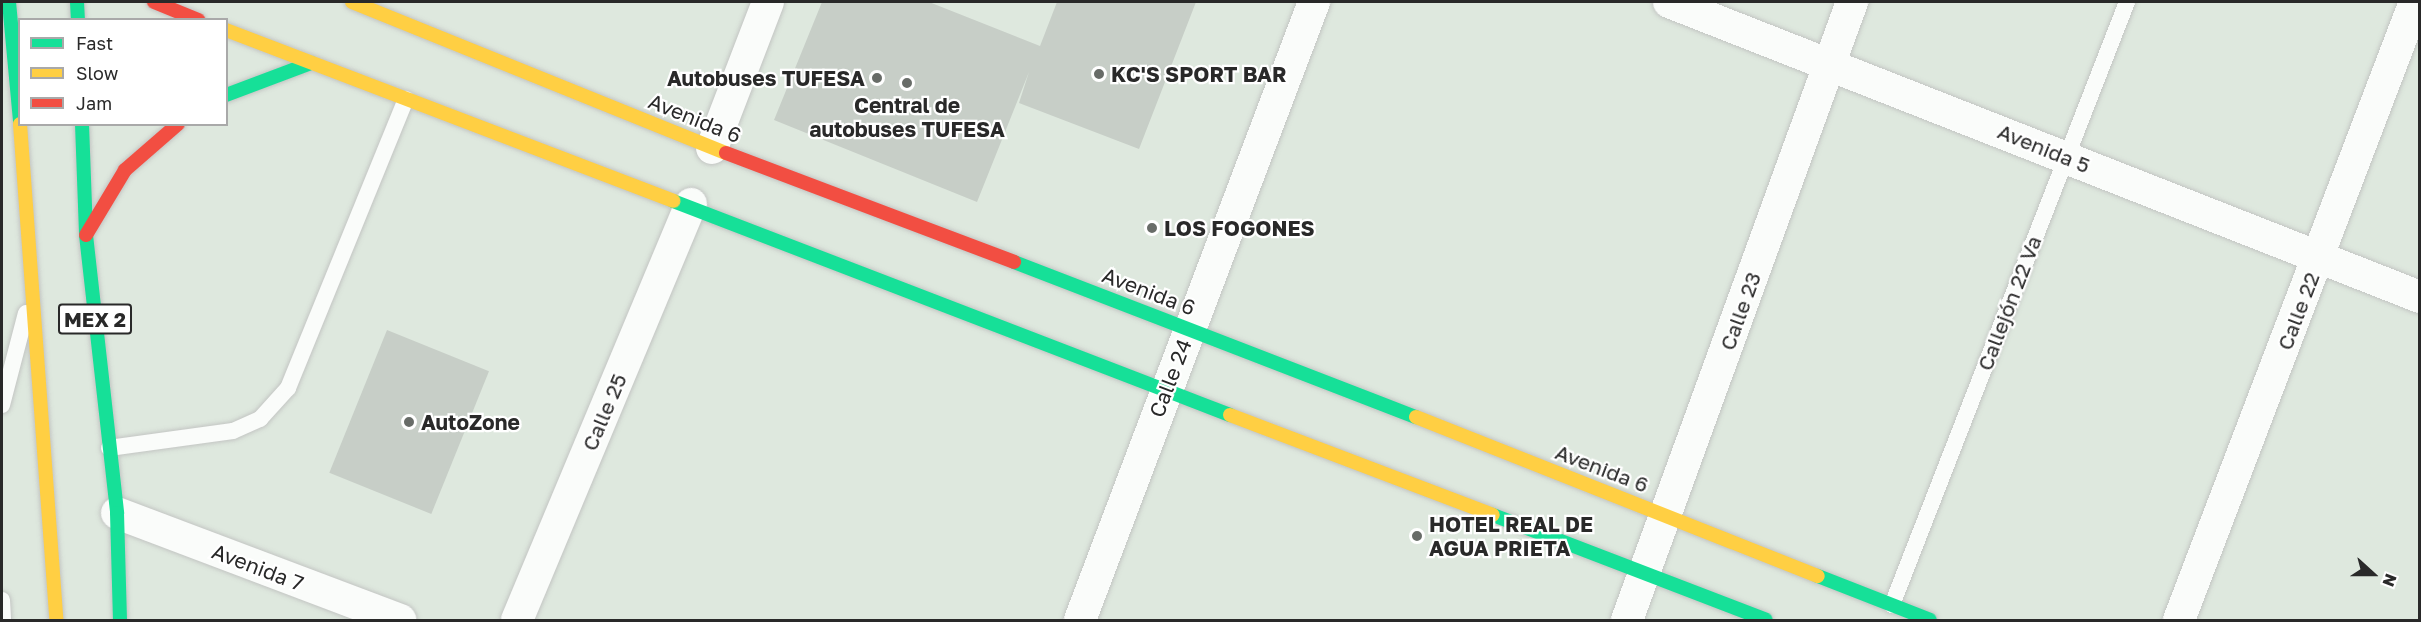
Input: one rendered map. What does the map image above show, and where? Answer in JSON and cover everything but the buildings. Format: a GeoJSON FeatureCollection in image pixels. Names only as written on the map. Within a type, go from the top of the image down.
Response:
{"type":"FeatureCollection","features":[{"type":"Feature","properties":{"kind":"main road","name":"MEX 2"},"geometry":{"type":"LineString","coordinates":[[9,2],[18,101]]}},
{"type":"Feature","properties":{"kind":"main road"},"geometry":{"type":"LineString","coordinates":[[77,2],[78,18]]}},
{"type":"Feature","properties":{"kind":"main road"},"geometry":{"type":"LineString","coordinates":[[154,2],[193,18]]}},
{"type":"Feature","properties":{"kind":"main road","name":"Avenida 6"},"geometry":{"type":"LineString","coordinates":[[352,2],[712,148],[1190,328],[1930,621]]}},
{"type":"Feature","properties":{"kind":"main road"},"geometry":{"type":"LineString","coordinates":[[228,31],[691,204],[1766,621]]}},
{"type":"Feature","properties":{"kind":"main road"},"geometry":{"type":"LineString","coordinates":[[228,94],[311,63]]}},
{"type":"Feature","properties":{"kind":"main road","name":"MEX 2"},"geometry":{"type":"LineString","coordinates":[[20,126],[34,289],[56,621]]}},
{"type":"Feature","properties":{"kind":"main road","name":"MEX 2"},"geometry":{"type":"LineString","coordinates":[[82,126],[86,235],[117,513],[120,621]]}},
{"type":"Feature","properties":{"kind":"main road"},"geometry":{"type":"LineString","coordinates":[[86,235],[125,170],[176,126]]}},
{"type":"Feature","properties":{"kind":"street"},"geometry":{"type":"LineString","coordinates":[[712,148],[768,2]]}},
{"type":"Feature","properties":{"kind":"street","name":"Calle 24"},"geometry":{"type":"LineString","coordinates":[[1080,621],[1166,388],[1314,2]]}},
{"type":"Feature","properties":{"kind":"street","name":"Avenida 5"},"geometry":{"type":"LineString","coordinates":[[1669,2],[1829,61],[2420,297]]}},
{"type":"Feature","properties":{"kind":"street","name":"Calle 23"},"geometry":{"type":"LineString","coordinates":[[1627,621],[1852,2]]}},
{"type":"Feature","properties":{"kind":"street","name":"Calle 22"},"geometry":{"type":"LineString","coordinates":[[2179,621],[2415,2]]}},
{"type":"Feature","properties":{"kind":"street","name":"Calle 25"},"geometry":{"type":"LineString","coordinates":[[517,621],[691,204]]}},
{"type":"Feature","properties":{"kind":"street","name":"Avenida 7"},"geometry":{"type":"LineString","coordinates":[[117,513],[400,621]]}},
{"type":"Feature","properties":{"kind":"lane","name":"Callejón 22 Va"},"geometry":{"type":"LineString","coordinates":[[1892,605],[2127,2]]}},
{"type":"Feature","properties":{"kind":"lane"},"geometry":{"type":"LineString","coordinates":[[109,448],[233,431],[260,419],[281,396],[327,299],[406,99]]}},
{"type":"Feature","properties":{"kind":"lane"},"geometry":{"type":"LineString","coordinates":[[2,405],[34,289]]}},
{"type":"Feature","properties":{"kind":"lane"},"geometry":{"type":"LineString","coordinates":[[2,600],[3,621]]}},
{"type":"Feature","properties":{"kind":"traffic: fast"},"geometry":{"type":"LineString","coordinates":[[9,2],[18,99]]}},
{"type":"Feature","properties":{"kind":"traffic: fast"},"geometry":{"type":"LineString","coordinates":[[77,2],[78,18]]}},
{"type":"Feature","properties":{"kind":"traffic: fast"},"geometry":{"type":"LineString","coordinates":[[228,94],[311,63]]}},
{"type":"Feature","properties":{"kind":"traffic: fast"},"geometry":{"type":"LineString","coordinates":[[82,126],[86,235],[117,513],[120,620]]}},
{"type":"Feature","properties":{"kind":"traffic: fast"},"geometry":{"type":"LineString","coordinates":[[673,201],[1230,415]]}},
{"type":"Feature","properties":{"kind":"traffic: fast"},"geometry":{"type":"LineString","coordinates":[[1014,262],[1416,417]]}},
{"type":"Feature","properties":{"kind":"traffic: fast"},"geometry":{"type":"LineString","coordinates":[[1493,515],[1766,620]]}},
{"type":"Feature","properties":{"kind":"traffic: fast"},"geometry":{"type":"LineString","coordinates":[[1818,576],[1930,620]]}},
{"type":"Feature","properties":{"kind":"traffic: slow"},"geometry":{"type":"LineString","coordinates":[[352,2],[726,153]]}},
{"type":"Feature","properties":{"kind":"traffic: slow"},"geometry":{"type":"LineString","coordinates":[[228,31],[673,201]]}},
{"type":"Feature","properties":{"kind":"traffic: slow"},"geometry":{"type":"LineString","coordinates":[[20,126],[56,620]]}},
{"type":"Feature","properties":{"kind":"traffic: slow"},"geometry":{"type":"LineString","coordinates":[[1230,415],[1493,515]]}},
{"type":"Feature","properties":{"kind":"traffic: slow"},"geometry":{"type":"LineString","coordinates":[[1416,417],[1818,576]]}},
{"type":"Feature","properties":{"kind":"traffic: jam"},"geometry":{"type":"LineString","coordinates":[[154,2],[193,18]]}},
{"type":"Feature","properties":{"kind":"traffic: jam"},"geometry":{"type":"LineString","coordinates":[[86,235],[125,170],[176,126]]}},
{"type":"Feature","properties":{"kind":"traffic: jam"},"geometry":{"type":"LineString","coordinates":[[726,153],[1014,262]]}},
{"type":"Feature","properties":{"kind":"place","name":"KC'S SPORT BAR"},"geometry":{"type":"Point","coordinates":[1099,74]}},
{"type":"Feature","properties":{"kind":"place","name":"Autobuses TUFESA"},"geometry":{"type":"Point","coordinates":[877,78]}},
{"type":"Feature","properties":{"kind":"place","name":"Central de autobuses TUFESA"},"geometry":{"type":"Point","coordinates":[907,83]}},
{"type":"Feature","properties":{"kind":"place","name":"LOS FOGONES"},"geometry":{"type":"Point","coordinates":[1152,228]}},
{"type":"Feature","properties":{"kind":"place","name":"AutoZone"},"geometry":{"type":"Point","coordinates":[409,422]}},
{"type":"Feature","properties":{"kind":"place","name":"HOTEL REAL DE AGUA PRIETA"},"geometry":{"type":"Point","coordinates":[1417,536]}}]}
